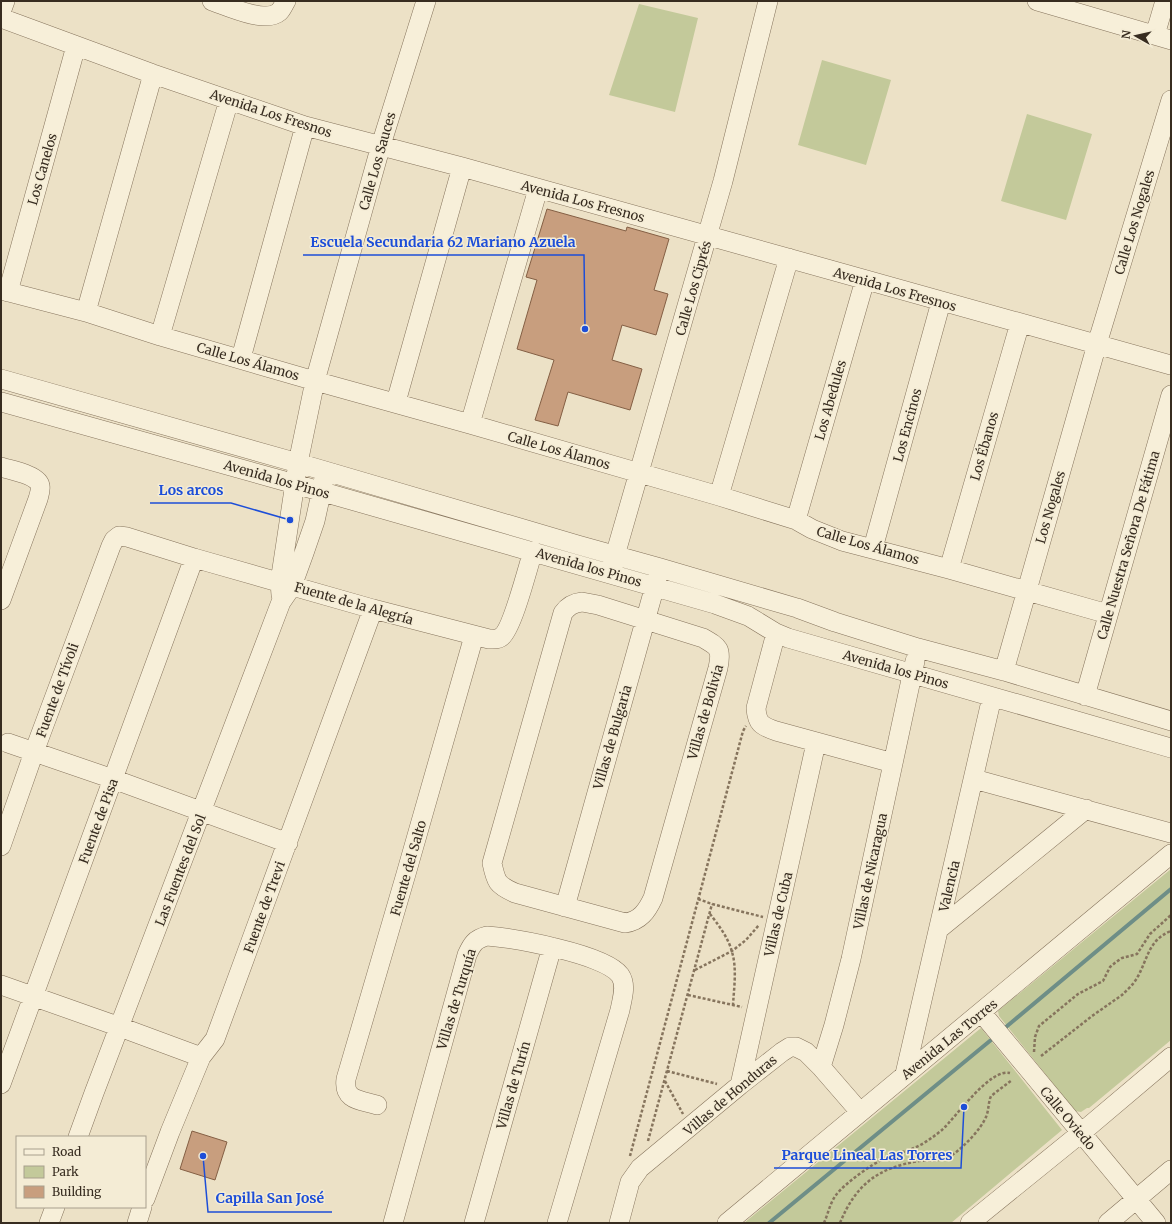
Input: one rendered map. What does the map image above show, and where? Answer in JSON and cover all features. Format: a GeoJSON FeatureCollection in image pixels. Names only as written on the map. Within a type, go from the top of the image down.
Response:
{"type":"FeatureCollection","features":[{"type":"Feature","properties":{"kind":"street"},"geometry":{"type":"LineString","coordinates":[[1,12],[4,1]]}},
{"type":"Feature","properties":{"kind":"street"},"geometry":{"type":"LineString","coordinates":[[212,1],[252,15],[264,16],[272,16],[279,12],[286,1]]}},
{"type":"Feature","properties":{"kind":"street","name":"Calle Los Sauces"},"geometry":{"type":"LineString","coordinates":[[295,484],[315,381],[381,145],[426,1]]}},
{"type":"Feature","properties":{"kind":"street","name":"Calle Los Ciprés"},"geometry":{"type":"LineString","coordinates":[[610,574],[708,236],[768,1]]}},
{"type":"Feature","properties":{"kind":"street"},"geometry":{"type":"LineString","coordinates":[[1037,1],[1080,7],[1163,37],[1165,1]]}},
{"type":"Feature","properties":{"kind":"street","name":"Avenida Los Fresnos"},"geometry":{"type":"LineString","coordinates":[[1,18],[153,74],[305,126],[462,167],[1171,365]]}},
{"type":"Feature","properties":{"kind":"street","name":"Los Canelos"},"geometry":{"type":"LineString","coordinates":[[4,291],[76,46]]}},
{"type":"Feature","properties":{"kind":"street"},"geometry":{"type":"LineString","coordinates":[[86,312],[153,74]]}},
{"type":"Feature","properties":{"kind":"street"},"geometry":{"type":"LineString","coordinates":[[160,336],[229,100]]}},
{"type":"Feature","properties":{"kind":"street","name":"Calle Los Nogales"},"geometry":{"type":"LineString","coordinates":[[1097,344],[1171,100]]}},
{"type":"Feature","properties":{"kind":"street"},"geometry":{"type":"LineString","coordinates":[[241,358],[305,126]]}},
{"type":"Feature","properties":{"kind":"street"},"geometry":{"type":"LineString","coordinates":[[396,402],[462,167]]}},
{"type":"Feature","properties":{"kind":"street"},"geometry":{"type":"LineString","coordinates":[[470,424],[538,189]]}},
{"type":"Feature","properties":{"kind":"street"},"geometry":{"type":"LineString","coordinates":[[718,496],[788,258]]}},
{"type":"Feature","properties":{"kind":"street","name":"Los Abedules"},"geometry":{"type":"LineString","coordinates":[[796,520],[864,280]]}},
{"type":"Feature","properties":{"kind":"street","name":"Calle Los Álamos"},"geometry":{"type":"LineString","coordinates":[[4,291],[86,312],[160,336],[241,358],[315,381],[396,402],[718,496],[796,520],[821,533],[842,541],[873,548],[1108,614]]}},
{"type":"Feature","properties":{"kind":"street","name":"Los Encinos"},"geometry":{"type":"LineString","coordinates":[[873,548],[941,302]]}},
{"type":"Feature","properties":{"kind":"street","name":"Los Ébanos"},"geometry":{"type":"LineString","coordinates":[[949,569],[1020,323]]}},
{"type":"Feature","properties":{"kind":"street","name":"Los Nogales"},"geometry":{"type":"LineString","coordinates":[[1004,671],[1097,344]]}},
{"type":"Feature","properties":{"kind":"street","name":"Avenida los Pinos"},"geometry":{"type":"LineString","coordinates":[[1,379],[660,568],[797,608],[835,622],[918,648],[1004,671],[1171,720]]}},
{"type":"Feature","properties":{"kind":"street","name":"Calle Nuestra Señora De Fátima"},"geometry":{"type":"LineString","coordinates":[[1085,696],[1171,395]]}},
{"type":"Feature","properties":{"kind":"street","name":"Avenida los Pinos"},"geometry":{"type":"LineString","coordinates":[[1,402],[321,491],[715,604],[748,616],[776,633],[788,638],[912,673],[992,698],[1171,748]]}},
{"type":"Feature","properties":{"kind":"street"},"geometry":{"type":"LineString","coordinates":[[92,428],[99,407]]}},
{"type":"Feature","properties":{"kind":"street"},"geometry":{"type":"LineString","coordinates":[[1,467],[31,476],[39,482],[40,487],[38,499],[1,600]]}},
{"type":"Feature","properties":{"kind":"street","name":"Las Fuentes del Sol"},"geometry":{"type":"LineString","coordinates":[[78,1136],[281,602],[286,584],[315,521],[326,471]]}},
{"type":"Feature","properties":{"kind":"street","name":"Las Fuentes del Sol"},"geometry":{"type":"LineString","coordinates":[[286,584],[295,484]]}},
{"type":"Feature","properties":{"kind":"street","name":"Fuente de la Alegría"},"geometry":{"type":"LineString","coordinates":[[119,536],[140,540],[194,558],[373,609],[474,636],[495,639],[501,638],[512,619],[533,551]]}},
{"type":"Feature","properties":{"kind":"street","name":"Fuente de Tívoli"},"geometry":{"type":"LineString","coordinates":[[1,846],[34,752],[111,546],[114,540],[119,536]]}},
{"type":"Feature","properties":{"kind":"street","name":"Fuente de Pisa"},"geometry":{"type":"LineString","coordinates":[[1,1084],[194,558]]}},
{"type":"Feature","properties":{"kind":"street","name":"Villas de Bulgaria"},"geometry":{"type":"LineString","coordinates":[[565,907],[660,568]]}},
{"type":"Feature","properties":{"kind":"street","name":"Villas de Bolivia"},"geometry":{"type":"LineString","coordinates":[[582,602],[598,605],[646,619],[703,638],[715,645],[719,650],[720,658],[653,898],[648,909],[641,917],[633,922],[625,923],[515,893],[502,888],[495,878],[492,863],[563,613],[568,606],[582,602]]}},
{"type":"Feature","properties":{"kind":"street","name":"Fuente de Trevi"},"geometry":{"type":"LineString","coordinates":[[146,1197],[170,1132],[201,1057],[215,1039],[373,609]]}},
{"type":"Feature","properties":{"kind":"street"},"geometry":{"type":"LineString","coordinates":[[776,633],[756,708],[757,718],[761,724],[767,728],[816,743],[893,763]]}},
{"type":"Feature","properties":{"kind":"street","name":"Fuente del Salto"},"geometry":{"type":"LineString","coordinates":[[377,1105],[353,1098],[348,1095],[346,1090],[346,1080],[474,636]]}},
{"type":"Feature","properties":{"kind":"street","name":"Villas de Nicaragua"},"geometry":{"type":"LineString","coordinates":[[821,1067],[834,1025],[851,959],[918,648]]}},
{"type":"Feature","properties":{"kind":"street","name":"Valencia"},"geometry":{"type":"LineString","coordinates":[[905,1074],[992,698]]}},
{"type":"Feature","properties":{"kind":"street"},"geometry":{"type":"LineString","coordinates":[[8,743],[113,779],[288,843]]}},
{"type":"Feature","properties":{"kind":"street","name":"Villas de Cuba"},"geometry":{"type":"LineString","coordinates":[[737,1087],[756,1010],[816,743]]}},
{"type":"Feature","properties":{"kind":"street"},"geometry":{"type":"LineString","coordinates":[[974,779],[1171,832]]}},
{"type":"Feature","properties":{"kind":"street"},"geometry":{"type":"LineString","coordinates":[[939,929],[1086,809]]}},
{"type":"Feature","properties":{"kind":"street","name":"Avenida Las Torres"},"geometry":{"type":"LineString","coordinates":[[727,1223],[1171,854]]}},
{"type":"Feature","properties":{"kind":"street","name":"Villas de Turquía"},"geometry":{"type":"LineString","coordinates":[[393,1223],[467,955],[472,944],[478,938],[487,936],[552,947],[601,962],[611,967],[620,975],[624,985],[620,1010],[557,1223]]}},
{"type":"Feature","properties":{"kind":"street","name":"Villas de Turín"},"geometry":{"type":"LineString","coordinates":[[474,1223],[552,947]]}},
{"type":"Feature","properties":{"kind":"street"},"geometry":{"type":"LineString","coordinates":[[1,985],[201,1057]]}},
{"type":"Feature","properties":{"kind":"street","name":"Calle Oviedo"},"geometry":{"type":"LineString","coordinates":[[981,1012],[1156,1223]]}},
{"type":"Feature","properties":{"kind":"street","name":"Villas de Honduras"},"geometry":{"type":"LineString","coordinates":[[619,1223],[635,1164],[691,1127],[737,1087],[790,1047],[796,1047],[806,1052],[860,1112]]}},
{"type":"Feature","properties":{"kind":"street"},"geometry":{"type":"LineString","coordinates":[[970,1223],[1081,1133],[1171,1057]]}},
{"type":"Feature","properties":{"kind":"street"},"geometry":{"type":"LineString","coordinates":[[1108,1223],[1171,1170]]}},
{"type":"Feature","properties":{"kind":"street"},"geometry":{"type":"LineString","coordinates":[[49,1223],[55,1208]]}},
{"type":"Feature","properties":{"kind":"street"},"geometry":{"type":"LineString","coordinates":[[137,1223],[142,1208]]}},
{"type":"Feature","properties":{"kind":"path"},"geometry":{"type":"LineString","coordinates":[[635,1164],[698,899],[743,731],[749,722],[757,718]]}},
{"type":"Feature","properties":{"kind":"path"},"geometry":{"type":"LineString","coordinates":[[695,970],[732,951],[746,940],[766,917],[712,904],[698,899]]}},
{"type":"Feature","properties":{"kind":"path"},"geometry":{"type":"LineString","coordinates":[[635,1164],[665,1081],[712,904]]}},
{"type":"Feature","properties":{"kind":"path"},"geometry":{"type":"LineString","coordinates":[[710,913],[722,930],[732,951],[734,1005]]}},
{"type":"Feature","properties":{"kind":"path"},"geometry":{"type":"LineString","coordinates":[[1034,1052],[1035,1037],[1039,1026],[1078,994],[1102,981],[1110,967],[1116,962],[1122,958],[1137,954],[1150,934],[1171,915]]}},
{"type":"Feature","properties":{"kind":"path"},"geometry":{"type":"LineString","coordinates":[[1041,1056],[1070,1032],[1122,995],[1136,979],[1153,944],[1161,935],[1171,931]]}},
{"type":"Feature","properties":{"kind":"path"},"geometry":{"type":"LineString","coordinates":[[688,995],[756,1010]]}},
{"type":"Feature","properties":{"kind":"path"},"geometry":{"type":"LineString","coordinates":[[667,1071],[737,1087]]}},
{"type":"Feature","properties":{"kind":"path"},"geometry":{"type":"LineString","coordinates":[[824,1223],[836,1195],[868,1168],[886,1158],[913,1149],[927,1142],[955,1117],[982,1086],[1004,1072],[1010,1073]]}},
{"type":"Feature","properties":{"kind":"path"},"geometry":{"type":"LineString","coordinates":[[840,1223],[849,1203],[858,1191],[879,1174],[906,1164],[939,1160],[952,1155],[966,1143],[983,1123],[987,1114],[991,1096],[1012,1080]]}},
{"type":"Feature","properties":{"kind":"path"},"geometry":{"type":"LineString","coordinates":[[665,1081],[691,1127]]}},
{"type":"Feature","properties":{"kind":"green space"},"geometry":{"type":"Polygon","coordinates":[[[639,4],[698,18],[675,112],[609,95],[639,4]]]}},
{"type":"Feature","properties":{"kind":"green space"},"geometry":{"type":"Polygon","coordinates":[[[822,60],[891,80],[866,165],[798,145],[822,60]]]}},
{"type":"Feature","properties":{"kind":"green space"},"geometry":{"type":"Polygon","coordinates":[[[1027,114],[1092,134],[1066,220],[1001,201],[1027,114]]]}},
{"type":"Feature","properties":{"kind":"green space"},"geometry":{"type":"Polygon","coordinates":[[[1171,869],[1171,1040],[1089,1108],[1081,1112],[1075,1111],[999,1016],[998,1011],[1171,869]]]}},
{"type":"Feature","properties":{"kind":"green space"},"geometry":{"type":"Polygon","coordinates":[[[981,1028],[1062,1130],[951,1223],[744,1223],[981,1028]]]}},
{"type":"Feature","properties":{"kind":"building"},"geometry":{"type":"Polygon","coordinates":[[[547,209],[626,231],[627,227],[669,239],[654,290],[668,294],[656,335],[622,325],[612,360],[642,369],[630,410],[568,392],[558,426],[535,420],[554,360],[517,349],[537,280],[526,277],[547,209]]]}},
{"type":"Feature","properties":{"kind":"building"},"geometry":{"type":"Polygon","coordinates":[[[192,1131],[227,1142],[215,1180],[180,1169],[192,1131]]]}},
{"type":"Feature","properties":{"kind":"waterway"},"geometry":{"type":"LineString","coordinates":[[1006,1027],[1171,889]]}},
{"type":"Feature","properties":{"kind":"waterway"},"geometry":{"type":"LineString","coordinates":[[769,1223],[991,1040]]}},
{"type":"Feature","properties":{"kind":"place","name":"Escuela Secundaria 62 Mariano Azuela"},"geometry":{"type":"Point","coordinates":[585,329]}},
{"type":"Feature","properties":{"kind":"place","name":"Los arcos"},"geometry":{"type":"Point","coordinates":[290,520]}},
{"type":"Feature","properties":{"kind":"place","name":"Parque Lineal Las Torres"},"geometry":{"type":"Point","coordinates":[964,1107]}},
{"type":"Feature","properties":{"kind":"place","name":"Capilla San José"},"geometry":{"type":"Point","coordinates":[203,1156]}}]}
